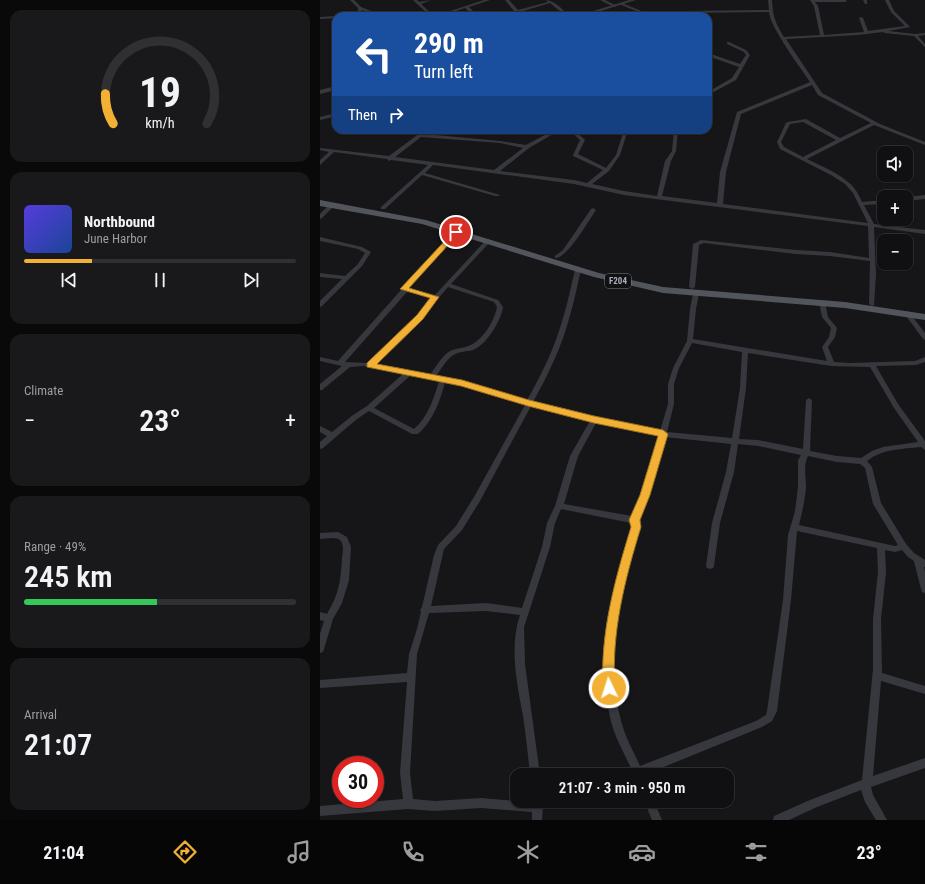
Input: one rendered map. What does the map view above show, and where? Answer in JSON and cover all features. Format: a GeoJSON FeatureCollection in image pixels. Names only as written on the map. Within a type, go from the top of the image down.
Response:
{"type":"FeatureCollection","features":[{"type":"Feature","properties":{"kind":"main road","name":"F204"},"geometry":{"type":"LineString","coordinates":[[320,198],[383,208],[436,220],[601,271],[694,290],[822,302],[907,313],[925,317]]}},
{"type":"Feature","properties":{"kind":"main road","name":"F204"},"geometry":{"type":"LineString","coordinates":[[320,203],[423,222],[578,270],[663,290],[694,290],[816,297],[925,312]]}},
{"type":"Feature","properties":{"kind":"street"},"geometry":{"type":"LineString","coordinates":[[352,0],[360,8],[371,12]]}},
{"type":"Feature","properties":{"kind":"street"},"geometry":{"type":"LineString","coordinates":[[414,0],[420,2],[429,12]]}},
{"type":"Feature","properties":{"kind":"street"},"geometry":{"type":"LineString","coordinates":[[420,2],[428,0]]}},
{"type":"Feature","properties":{"kind":"street"},"geometry":{"type":"LineString","coordinates":[[452,12],[488,0]]}},
{"type":"Feature","properties":{"kind":"street"},"geometry":{"type":"LineString","coordinates":[[507,0],[517,12],[550,1],[563,12]]}},
{"type":"Feature","properties":{"kind":"street"},"geometry":{"type":"LineString","coordinates":[[602,0],[615,6]]}},
{"type":"Feature","properties":{"kind":"street"},"geometry":{"type":"LineString","coordinates":[[594,12],[634,0]]}},
{"type":"Feature","properties":{"kind":"street"},"geometry":{"type":"LineString","coordinates":[[770,0],[772,21],[820,94],[874,123],[925,144]]}},
{"type":"Feature","properties":{"kind":"street"},"geometry":{"type":"LineString","coordinates":[[812,0],[845,1]]}},
{"type":"Feature","properties":{"kind":"street"},"geometry":{"type":"LineString","coordinates":[[812,0],[816,6],[822,35]]}},
{"type":"Feature","properties":{"kind":"street"},"geometry":{"type":"LineString","coordinates":[[782,38],[858,34],[908,27],[892,11],[887,0]]}},
{"type":"Feature","properties":{"kind":"street"},"geometry":{"type":"LineString","coordinates":[[621,4],[641,12]]}},
{"type":"Feature","properties":{"kind":"street"},"geometry":{"type":"LineString","coordinates":[[360,8],[360,12]]}},
{"type":"Feature","properties":{"kind":"street"},"geometry":{"type":"LineString","coordinates":[[467,8],[472,12]]}},
{"type":"Feature","properties":{"kind":"street"},"geometry":{"type":"LineString","coordinates":[[682,12],[770,11]]}},
{"type":"Feature","properties":{"kind":"street"},"geometry":{"type":"LineString","coordinates":[[320,18],[332,17]]}},
{"type":"Feature","properties":{"kind":"street"},"geometry":{"type":"LineString","coordinates":[[862,18],[866,32]]}},
{"type":"Feature","properties":{"kind":"street"},"geometry":{"type":"LineString","coordinates":[[881,31],[915,35],[925,34]]}},
{"type":"Feature","properties":{"kind":"street"},"geometry":{"type":"LineString","coordinates":[[915,35],[925,46]]}},
{"type":"Feature","properties":{"kind":"street"},"geometry":{"type":"LineString","coordinates":[[712,92],[738,75],[741,66],[748,55],[745,51],[728,43]]}},
{"type":"Feature","properties":{"kind":"street"},"geometry":{"type":"LineString","coordinates":[[712,56],[741,66]]}},
{"type":"Feature","properties":{"kind":"street"},"geometry":{"type":"LineString","coordinates":[[720,205],[723,172],[739,113],[812,83]]}},
{"type":"Feature","properties":{"kind":"street"},"geometry":{"type":"LineString","coordinates":[[712,87],[717,89]]}},
{"type":"Feature","properties":{"kind":"street"},"geometry":{"type":"LineString","coordinates":[[320,92],[332,89]]}},
{"type":"Feature","properties":{"kind":"street"},"geometry":{"type":"LineString","coordinates":[[320,119],[332,115]]}},
{"type":"Feature","properties":{"kind":"street"},"geometry":{"type":"LineString","coordinates":[[839,140],[804,120],[788,123],[779,144],[803,159],[834,174],[847,183],[861,204],[871,224],[873,260],[872,304]]}},
{"type":"Feature","properties":{"kind":"street"},"geometry":{"type":"LineString","coordinates":[[803,159],[874,123]]}},
{"type":"Feature","properties":{"kind":"street"},"geometry":{"type":"LineString","coordinates":[[495,172],[527,147],[551,134]]}},
{"type":"Feature","properties":{"kind":"street"},"geometry":{"type":"LineString","coordinates":[[576,134],[583,140],[574,155],[606,170]]}},
{"type":"Feature","properties":{"kind":"street"},"geometry":{"type":"LineString","coordinates":[[588,185],[606,170],[618,155],[625,134]]}},
{"type":"Feature","properties":{"kind":"street"},"geometry":{"type":"LineString","coordinates":[[659,197],[666,168],[674,151],[676,134]]}},
{"type":"Feature","properties":{"kind":"street"},"geometry":{"type":"LineString","coordinates":[[389,159],[420,135],[500,142],[527,147]]}},
{"type":"Feature","properties":{"kind":"street"},"geometry":{"type":"LineString","coordinates":[[320,142],[320,148],[333,151],[588,185],[624,193],[925,232]]}},
{"type":"Feature","properties":{"kind":"street"},"geometry":{"type":"LineString","coordinates":[[320,163],[333,151]]}},
{"type":"Feature","properties":{"kind":"street"},"geometry":{"type":"LineString","coordinates":[[383,208],[424,174],[431,165]]}},
{"type":"Feature","properties":{"kind":"street"},"geometry":{"type":"LineString","coordinates":[[424,174],[497,195]]}},
{"type":"Feature","properties":{"kind":"street"},"geometry":{"type":"LineString","coordinates":[[913,198],[925,197]]}},
{"type":"Feature","properties":{"kind":"street"},"geometry":{"type":"LineString","coordinates":[[861,204],[877,203]]}},
{"type":"Feature","properties":{"kind":"street"},"geometry":{"type":"LineString","coordinates":[[320,217],[332,205]]}},
{"type":"Feature","properties":{"kind":"street"},"geometry":{"type":"LineString","coordinates":[[557,257],[565,251],[593,210]]}},
{"type":"Feature","properties":{"kind":"street"},"geometry":{"type":"LineString","coordinates":[[340,363],[456,232]]}},
{"type":"Feature","properties":{"kind":"street"},"geometry":{"type":"LineString","coordinates":[[320,239],[360,248],[368,252],[360,265],[345,278],[320,305]]}},
{"type":"Feature","properties":{"kind":"street"},"geometry":{"type":"LineString","coordinates":[[370,365],[420,317],[436,297],[488,241]]}},
{"type":"Feature","properties":{"kind":"street"},"geometry":{"type":"LineString","coordinates":[[636,768],[617,725],[609,688],[607,662],[620,581],[636,527],[634,520],[645,495],[663,434],[671,404],[671,384],[676,368],[690,341],[696,244],[703,241],[789,252],[830,254],[873,260]]}},
{"type":"Feature","properties":{"kind":"street"},"geometry":{"type":"LineString","coordinates":[[408,804],[405,773],[413,654],[421,629],[424,610],[441,547],[459,528],[477,499],[544,376],[556,348],[573,295],[578,270]]}},
{"type":"Feature","properties":{"kind":"street"},"geometry":{"type":"LineString","coordinates":[[320,275],[345,278]]}},
{"type":"Feature","properties":{"kind":"street"},"geometry":{"type":"LineString","coordinates":[[432,378],[449,355],[474,347],[500,315],[500,307],[496,301],[447,285]]}},
{"type":"Feature","properties":{"kind":"street"},"geometry":{"type":"LineString","coordinates":[[404,289],[436,297]]}},
{"type":"Feature","properties":{"kind":"street"},"geometry":{"type":"LineString","coordinates":[[822,302],[825,317],[834,328],[832,337],[825,347],[831,364]]}},
{"type":"Feature","properties":{"kind":"street"},"geometry":{"type":"LineString","coordinates":[[907,313],[925,338]]}},
{"type":"Feature","properties":{"kind":"street"},"geometry":{"type":"LineString","coordinates":[[690,341],[831,364],[872,365],[916,363],[925,359]]}},
{"type":"Feature","properties":{"kind":"street"},"geometry":{"type":"LineString","coordinates":[[710,566],[716,523],[730,472],[743,388],[745,350]]}},
{"type":"Feature","properties":{"kind":"street"},"geometry":{"type":"LineString","coordinates":[[320,359],[348,365],[370,365],[443,379],[594,420],[663,434],[734,442],[758,443],[846,461],[862,461],[867,456],[880,451],[924,446],[896,406],[872,365]]}},
{"type":"Feature","properties":{"kind":"street"},"geometry":{"type":"LineString","coordinates":[[320,388],[348,365]]}},
{"type":"Feature","properties":{"kind":"street"},"geometry":{"type":"LineString","coordinates":[[320,446],[332,435],[369,408],[409,373]]}},
{"type":"Feature","properties":{"kind":"street"},"geometry":{"type":"LineString","coordinates":[[369,408],[414,432],[419,429],[433,407],[443,379]]}},
{"type":"Feature","properties":{"kind":"street"},"geometry":{"type":"LineString","coordinates":[[650,768],[759,724],[769,718],[772,711],[787,600],[794,527],[799,511],[802,487],[802,460],[806,453],[809,400]]}},
{"type":"Feature","properties":{"kind":"street"},"geometry":{"type":"LineString","coordinates":[[534,768],[520,655],[520,627],[546,547],[551,523],[559,506],[574,456],[594,420]]}},
{"type":"Feature","properties":{"kind":"street"},"geometry":{"type":"LineString","coordinates":[[320,429],[332,435]]}},
{"type":"Feature","properties":{"kind":"street"},"geometry":{"type":"LineString","coordinates":[[862,461],[868,467],[877,504],[903,546],[921,562],[925,589]]}},
{"type":"Feature","properties":{"kind":"street"},"geometry":{"type":"LineString","coordinates":[[559,506],[634,520]]}},
{"type":"Feature","properties":{"kind":"street"},"geometry":{"type":"LineString","coordinates":[[794,527],[895,549],[903,546]]}},
{"type":"Feature","properties":{"kind":"street"},"geometry":{"type":"LineString","coordinates":[[320,536],[338,535],[344,538],[347,547],[345,580],[338,603],[329,618],[320,649]]}},
{"type":"Feature","properties":{"kind":"street"},"geometry":{"type":"LineString","coordinates":[[881,546],[882,572],[877,619],[877,676],[868,775],[864,784],[865,790],[882,820]]}},
{"type":"Feature","properties":{"kind":"street"},"geometry":{"type":"LineString","coordinates":[[424,610],[486,607],[524,612]]}},
{"type":"Feature","properties":{"kind":"street"},"geometry":{"type":"LineString","coordinates":[[320,616],[329,618]]}},
{"type":"Feature","properties":{"kind":"street"},"geometry":{"type":"LineString","coordinates":[[877,676],[925,690]]}},
{"type":"Feature","properties":{"kind":"street"},"geometry":{"type":"LineString","coordinates":[[320,684],[412,677]]}},
{"type":"Feature","properties":{"kind":"street"},"geometry":{"type":"LineString","coordinates":[[779,820],[809,805],[925,763]]}},
{"type":"Feature","properties":{"kind":"street"},"geometry":{"type":"LineString","coordinates":[[320,811],[408,804],[435,806],[481,803],[510,804]]}},
{"type":"Feature","properties":{"kind":"street"},"geometry":{"type":"LineString","coordinates":[[537,820],[538,808]]}},
{"type":"Feature","properties":{"kind":"street"},"geometry":{"type":"LineString","coordinates":[[652,808],[657,820]]}},
{"type":"Feature","properties":{"kind":"route"},"geometry":{"type":"LineString","coordinates":[[456,232],[404,289],[436,297],[420,317],[370,365],[462,383],[528,403],[594,420],[623,424],[663,434],[645,495],[634,520],[636,527],[620,581],[607,662],[609,688]]}}]}
